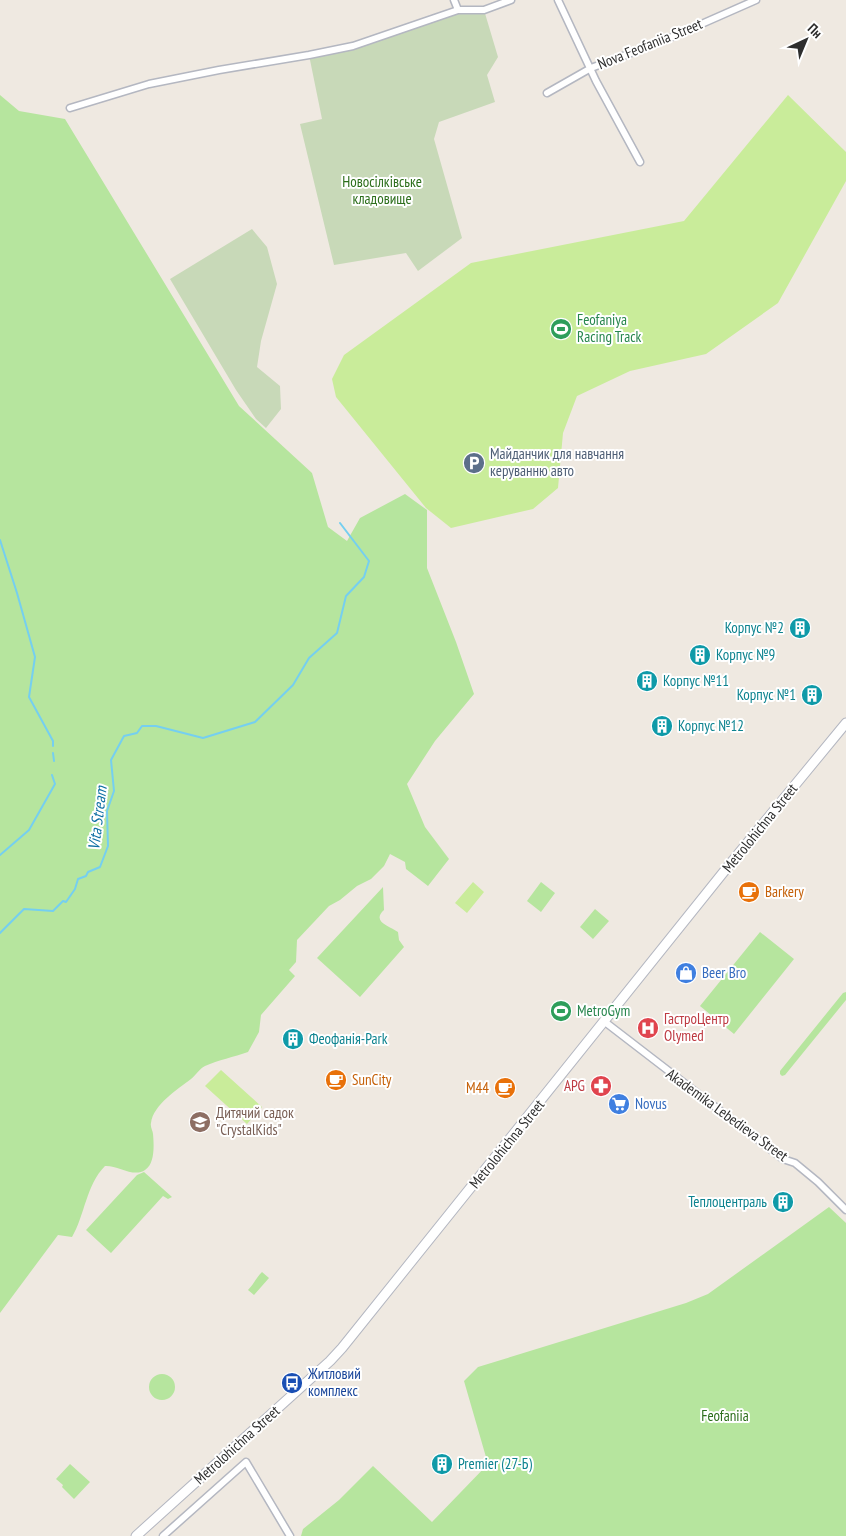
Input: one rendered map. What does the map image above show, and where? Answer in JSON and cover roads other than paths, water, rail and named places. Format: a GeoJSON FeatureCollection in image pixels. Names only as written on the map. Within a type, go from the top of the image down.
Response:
{"type":"FeatureCollection","features":[{"type":"Feature","properties":{"kind":"street"},"geometry":{"type":"LineString","coordinates":[[454,0],[458,10]]}},
{"type":"Feature","properties":{"kind":"street"},"geometry":{"type":"LineString","coordinates":[[70,108],[149,84],[353,46],[458,10],[484,10],[511,0]]}},
{"type":"Feature","properties":{"kind":"street"},"geometry":{"type":"LineString","coordinates":[[558,0],[596,81],[640,162]]}},
{"type":"Feature","properties":{"kind":"street","name":"Nova Feofaniia Street"},"geometry":{"type":"LineString","coordinates":[[547,93],[590,68],[663,41],[756,0]]}},
{"type":"Feature","properties":{"kind":"street","name":"Metrolohichna Street"},"geometry":{"type":"LineString","coordinates":[[136,1536],[330,1361],[342,1348],[846,723]]}},
{"type":"Feature","properties":{"kind":"street","name":"Akademika Lebedieva Street"},"geometry":{"type":"LineString","coordinates":[[605,1022],[662,1068],[783,1159],[794,1163],[818,1182],[846,1210]]}},
{"type":"Feature","properties":{"kind":"street"},"geometry":{"type":"LineString","coordinates":[[163,1536],[244,1462],[248,1462],[290,1536]]}},
{"type":"Feature","properties":{"kind":"waterway","name":"Vita Stream"},"geometry":{"type":"LineString","coordinates":[[0,933],[24,909],[53,911],[63,901],[66,902],[75,889],[78,879],[100,867],[108,846],[107,811],[114,791],[111,760],[124,736],[137,733],[142,726],[156,726],[203,738],[255,722],[293,685],[309,658],[337,633],[346,596],[364,577],[369,561],[340,523]]}},
{"type":"Feature","properties":{"kind":"waterway"},"geometry":{"type":"LineString","coordinates":[[0,540],[35,657],[29,697],[53,741],[53,746]]}},
{"type":"Feature","properties":{"kind":"waterway"},"geometry":{"type":"LineString","coordinates":[[53,753],[54,761]]}},
{"type":"Feature","properties":{"kind":"waterway"},"geometry":{"type":"LineString","coordinates":[[0,855],[29,830],[55,784],[52,775]]}},
{"type":"Feature","properties":{"kind":"place","name":"Feofaniya Racing Track"},"geometry":{"type":"Point","coordinates":[561,329]}},
{"type":"Feature","properties":{"kind":"place","name":"Майданчик для навчання керуванню авто"},"geometry":{"type":"Point","coordinates":[474,463]}},
{"type":"Feature","properties":{"kind":"place","name":"Корпус №2"},"geometry":{"type":"Point","coordinates":[800,628]}},
{"type":"Feature","properties":{"kind":"place","name":"Корпус №9"},"geometry":{"type":"Point","coordinates":[700,655]}},
{"type":"Feature","properties":{"kind":"place","name":"Корпус №11"},"geometry":{"type":"Point","coordinates":[647,681]}},
{"type":"Feature","properties":{"kind":"place","name":"Корпус №1"},"geometry":{"type":"Point","coordinates":[812,695]}},
{"type":"Feature","properties":{"kind":"place","name":"Корпус №12"},"geometry":{"type":"Point","coordinates":[662,726]}},
{"type":"Feature","properties":{"kind":"place","name":"Barkery"},"geometry":{"type":"Point","coordinates":[749,892]}},
{"type":"Feature","properties":{"kind":"place","name":"Beer Bro"},"geometry":{"type":"Point","coordinates":[686,973]}},
{"type":"Feature","properties":{"kind":"place","name":"MetroGym"},"geometry":{"type":"Point","coordinates":[561,1011]}},
{"type":"Feature","properties":{"kind":"place","name":"ГастроЦентр Olymed"},"geometry":{"type":"Point","coordinates":[648,1028]}},
{"type":"Feature","properties":{"kind":"place","name":"Феофанія-Park"},"geometry":{"type":"Point","coordinates":[293,1039]}},
{"type":"Feature","properties":{"kind":"place","name":"SunCity"},"geometry":{"type":"Point","coordinates":[336,1080]}},
{"type":"Feature","properties":{"kind":"place","name":"APG"},"geometry":{"type":"Point","coordinates":[601,1086]}},
{"type":"Feature","properties":{"kind":"place","name":"M44"},"geometry":{"type":"Point","coordinates":[505,1088]}},
{"type":"Feature","properties":{"kind":"place","name":"Novus"},"geometry":{"type":"Point","coordinates":[619,1104]}},
{"type":"Feature","properties":{"kind":"place","name":"Дитячий садок \"CrystalKids\""},"geometry":{"type":"Point","coordinates":[200,1122]}},
{"type":"Feature","properties":{"kind":"place","name":"Теплоцентраль"},"geometry":{"type":"Point","coordinates":[783,1202]}},
{"type":"Feature","properties":{"kind":"place","name":"Житловий комплекс"},"geometry":{"type":"Point","coordinates":[292,1383]}},
{"type":"Feature","properties":{"kind":"place","name":"Premier (27-Б)"},"geometry":{"type":"Point","coordinates":[442,1464]}},
{"type":"Feature","properties":{"kind":"park label","name":"Новосілківське кладовище"},"geometry":{"type":"Point","coordinates":[382,190]}},
{"type":"Feature","properties":{"kind":"park label","name":"Feofaniia"},"geometry":{"type":"Point","coordinates":[725,1416]}}]}
